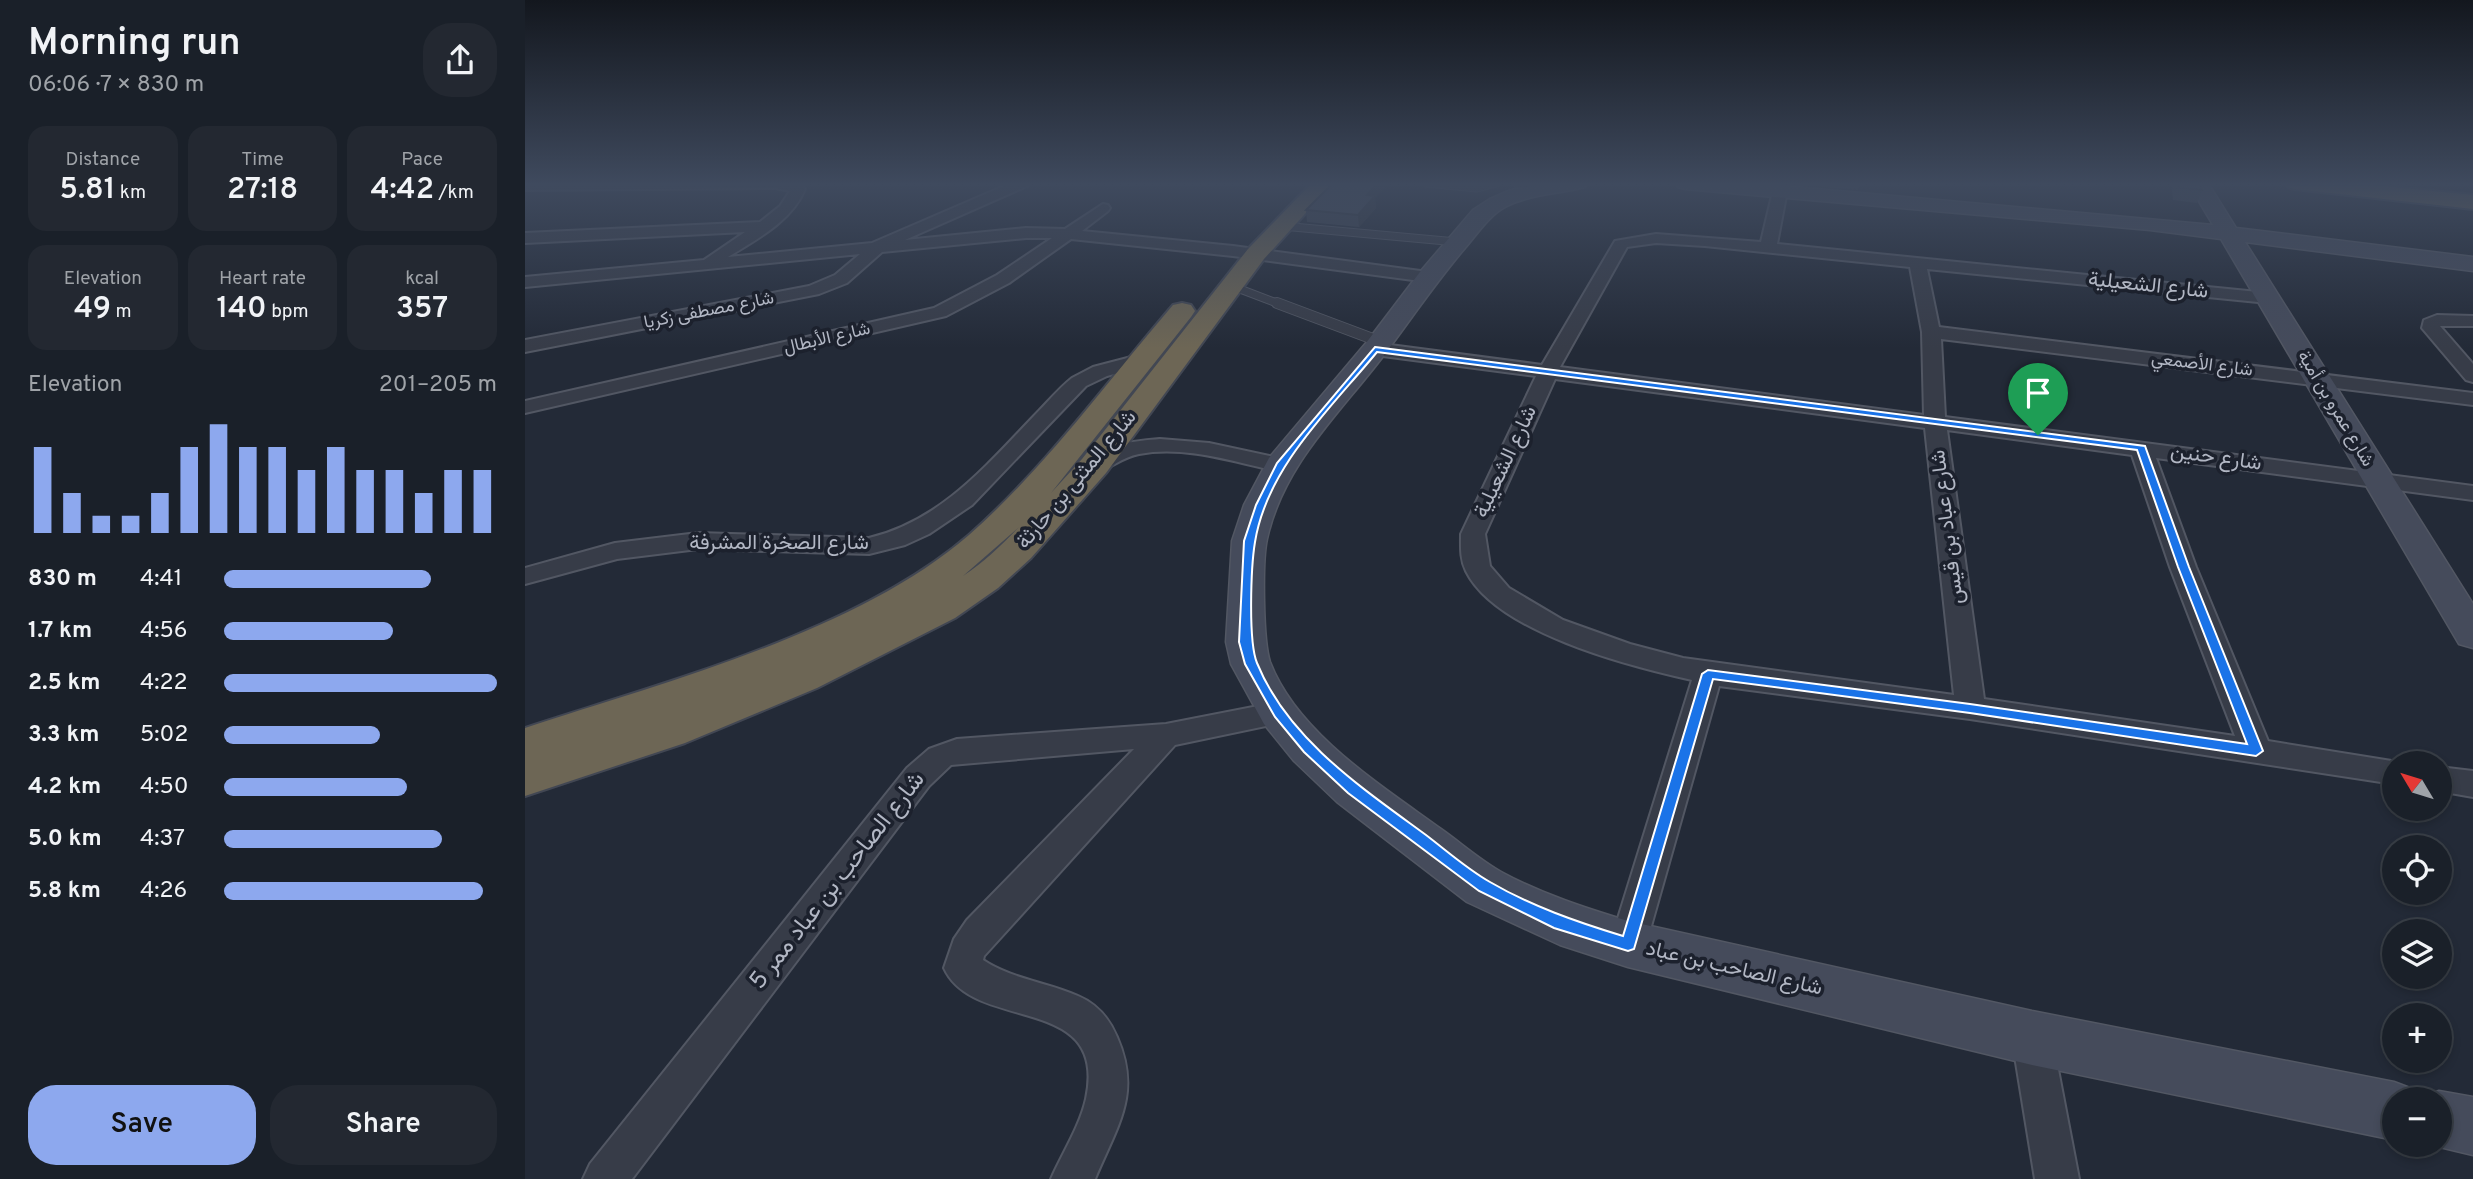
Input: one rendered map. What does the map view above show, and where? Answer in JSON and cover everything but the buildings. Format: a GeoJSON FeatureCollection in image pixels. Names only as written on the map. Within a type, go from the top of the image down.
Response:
{"type":"FeatureCollection","features":[{"type":"Feature","properties":{"kind":"highway","name":"شارع المثنى بن حارثة"},"geometry":{"type":"LineString","coordinates":[[525,745],[668,714],[802,677],[941,609],[985,579],[1018,550],[1094,466],[1257,238]]}},
{"type":"Feature","properties":{"kind":"highway","name":"شارع المثنى بن حارثة"},"geometry":{"type":"LineString","coordinates":[[525,778],[668,714],[792,651],[866,618],[928,583],[980,544],[1022,502],[1061,459],[1139,361],[1269,238]]}},
{"type":"Feature","properties":{"kind":"street"},"geometry":{"type":"LineString","coordinates":[[707,263],[746,238]]}},
{"type":"Feature","properties":{"kind":"street"},"geometry":{"type":"LineString","coordinates":[[880,246],[898,238]]}},
{"type":"Feature","properties":{"kind":"street"},"geometry":{"type":"LineString","coordinates":[[525,282],[970,238]]}},
{"type":"Feature","properties":{"kind":"street","name":"شارع الأبطال"},"geometry":{"type":"LineString","coordinates":[[525,407],[940,312],[972,297],[1062,238]]}},
{"type":"Feature","properties":{"kind":"street"},"geometry":{"type":"LineString","coordinates":[[1105,238],[1169,245],[1232,272],[1428,277]]}},
{"type":"Feature","properties":{"kind":"street","name":"شارع الصاحب بن عباد"},"geometry":{"type":"LineString","coordinates":[[1461,238],[1280,465],[1261,505],[1249,541],[1244,620],[1245,642],[1251,664],[1279,713],[1309,749],[1353,789],[1484,887],[1560,923],[1628,944],[2032,1038],[2382,1109]]}},
{"type":"Feature","properties":{"kind":"street","name":"شارع الشعيلية"},"geometry":{"type":"LineString","coordinates":[[1643,238],[1621,244],[1548,372],[1473,534],[1473,556],[1483,576],[1503,596],[1573,634],[1622,652],[1708,674],[1970,708],[2382,770]]}},
{"type":"Feature","properties":{"kind":"street","name":"شارع الشعيلية"},"geometry":{"type":"LineString","coordinates":[[1643,238],[2268,298]]}},
{"type":"Feature","properties":{"kind":"street"},"geometry":{"type":"LineString","coordinates":[[1768,248],[1770,238]]}},
{"type":"Feature","properties":{"kind":"street","name":"شارع عمرو بن أمية"},"geometry":{"type":"LineString","coordinates":[[2233,238],[2473,635]]}},
{"type":"Feature","properties":{"kind":"street"},"geometry":{"type":"LineString","coordinates":[[2276,238],[2473,264]]}},
{"type":"Feature","properties":{"kind":"street","name":"شارع مصطفى زكريا"},"geometry":{"type":"LineString","coordinates":[[525,346],[813,290],[841,279],[880,246]]}},
{"type":"Feature","properties":{"kind":"street","name":"شارع عباد بن قيس"},"geometry":{"type":"LineString","coordinates":[[1918,263],[1931,332],[1935,422],[1970,708]]}},
{"type":"Feature","properties":{"kind":"street"},"geometry":{"type":"LineString","coordinates":[[2473,321],[2437,320],[2431,324],[2431,328],[2473,376]]}},
{"type":"Feature","properties":{"kind":"street","name":"شارع الأصمعي"},"geometry":{"type":"LineString","coordinates":[[1931,332],[2473,399]]}},
{"type":"Feature","properties":{"kind":"street","name":"شارع حنين"},"geometry":{"type":"LineString","coordinates":[[1378,345],[1548,372],[2473,493]]}},
{"type":"Feature","properties":{"kind":"street","name":"شارع الصخرة المشرفة"},"geometry":{"type":"LineString","coordinates":[[525,576],[615,551],[698,541],[869,546],[894,542],[941,520],[1003,462],[1076,384],[1103,371],[1139,361]]}},
{"type":"Feature","properties":{"kind":"street"},"geometry":{"type":"LineString","coordinates":[[1094,466],[1124,449],[1163,444],[1280,465]]}},
{"type":"Feature","properties":{"kind":"street"},"geometry":{"type":"LineString","coordinates":[[2141,448],[2183,567],[2256,751]]}},
{"type":"Feature","properties":{"kind":"street"},"geometry":{"type":"LineString","coordinates":[[1628,944],[1708,674]]}},
{"type":"Feature","properties":{"kind":"street","name":"شارع الصاحب بن عباد ممر 5"},"geometry":{"type":"LineString","coordinates":[[605,1179],[929,766],[940,757],[957,751],[1166,735],[1279,713]]}},
{"type":"Feature","properties":{"kind":"street"},"geometry":{"type":"LineString","coordinates":[[1073,1179],[1105,1103],[1109,1076],[1095,1031],[1068,1010],[986,984],[963,968],[964,959],[968,946],[984,927],[1166,735]]}},
{"type":"Feature","properties":{"kind":"street"},"geometry":{"type":"LineString","coordinates":[[2452,781],[2473,784]]}},
{"type":"Feature","properties":{"kind":"street"},"geometry":{"type":"LineString","coordinates":[[2032,1038],[2057,1179]]}},
{"type":"Feature","properties":{"kind":"street"},"geometry":{"type":"LineString","coordinates":[[2452,1122],[2473,1126]]}},
{"type":"Feature","properties":{"kind":"lane"},"geometry":{"type":"LineString","coordinates":[[1413,238],[1457,242]]}},
{"type":"Feature","properties":{"kind":"lane"},"geometry":{"type":"LineString","coordinates":[[1232,272],[1378,345]]}},
{"type":"Feature","properties":{"kind":"route"},"geometry":{"type":"LineString","coordinates":[[1375,349],[2038,435],[2141,448],[2183,567],[2256,751],[1970,708],[1708,674],[1628,944],[1560,923],[1484,887],[1406,830],[1353,789],[1309,749],[1279,713],[1251,664],[1245,642],[1244,620],[1249,541],[1261,505],[1280,465],[1375,349]]}}]}
